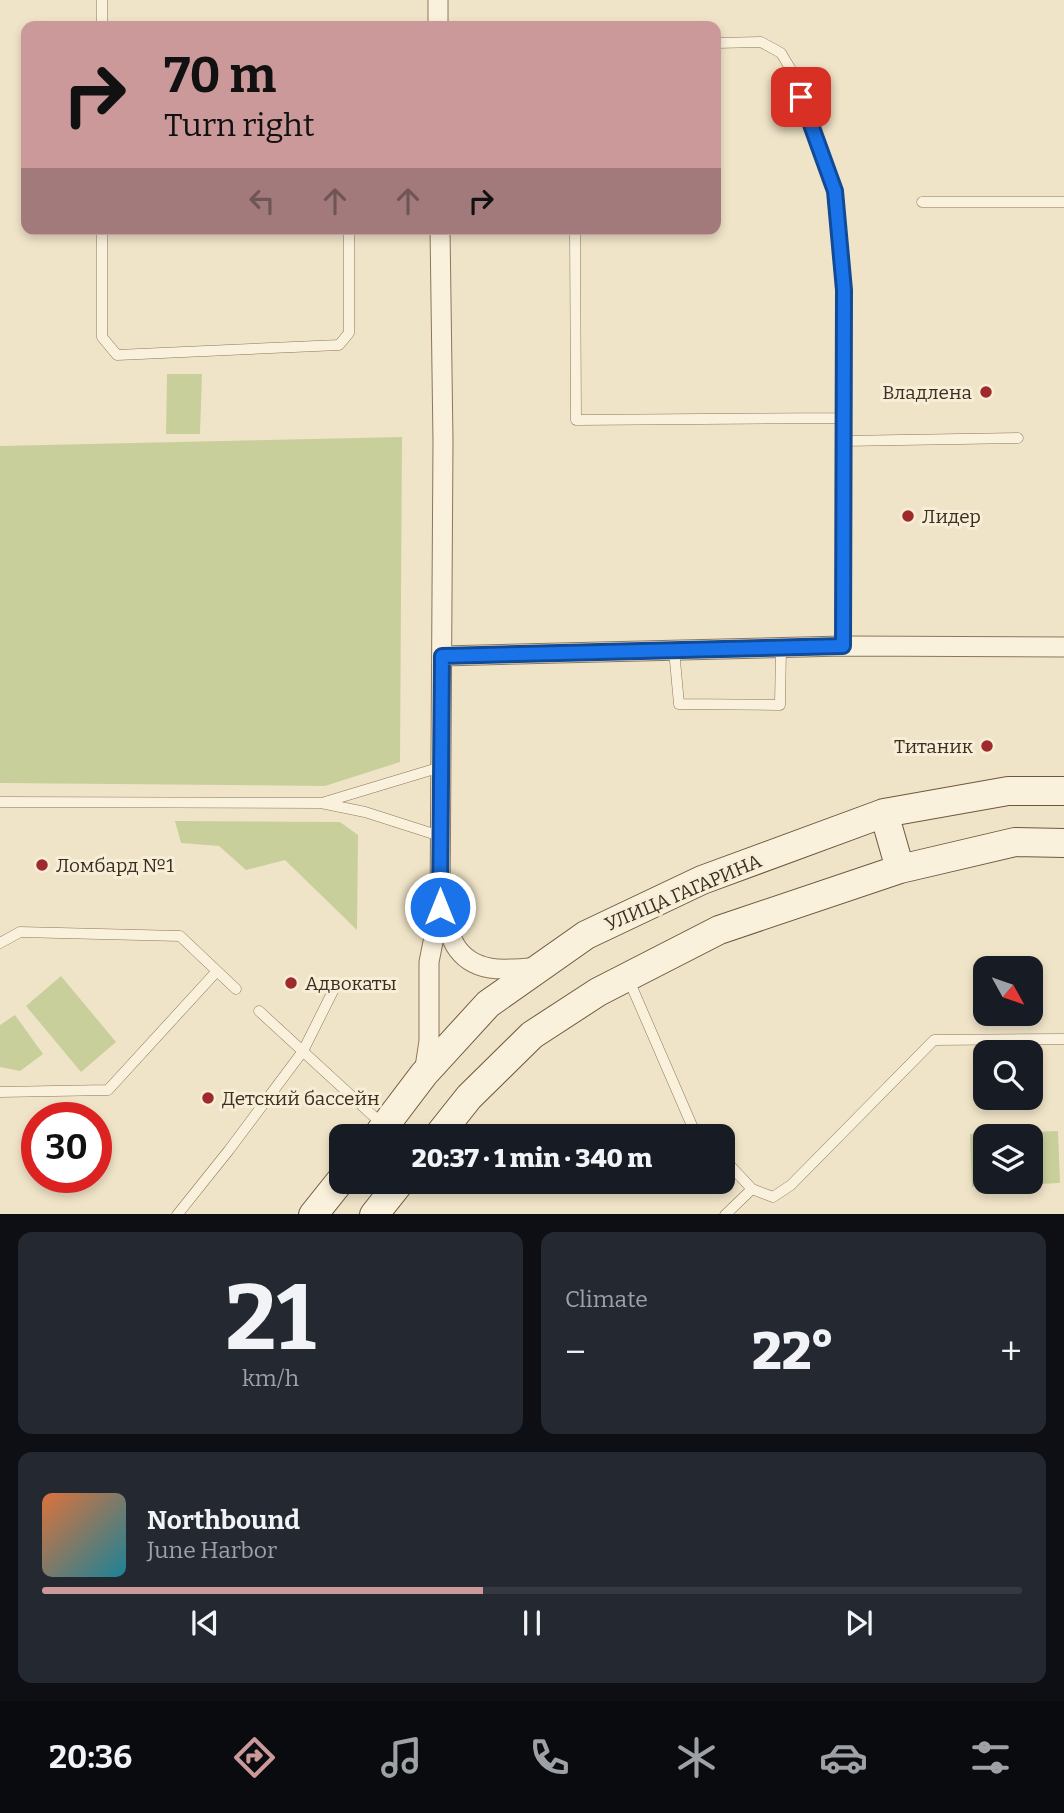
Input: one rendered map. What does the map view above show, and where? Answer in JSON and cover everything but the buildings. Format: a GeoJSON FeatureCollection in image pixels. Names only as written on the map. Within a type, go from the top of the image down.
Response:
{"type":"FeatureCollection","features":[{"type":"Feature","properties":{"kind":"main road","name":"УЛИЦА ГАГАРИНА"},"geometry":{"type":"LineString","coordinates":[[386,1124],[424,1074],[488,1004],[586,935],[702,880],[884,813],[1008,791],[1064,792]]}},
{"type":"Feature","properties":{"kind":"main road"},"geometry":{"type":"LineString","coordinates":[[884,813],[900,869]]}},
{"type":"Feature","properties":{"kind":"main road"},"geometry":{"type":"LineString","coordinates":[[448,1124],[469,1097],[532,1035],[598,992],[719,930],[900,869],[1015,842],[1064,843]]}},
{"type":"Feature","properties":{"kind":"main road"},"geometry":{"type":"LineString","coordinates":[[313,1214],[329,1194]]}},
{"type":"Feature","properties":{"kind":"main road"},"geometry":{"type":"LineString","coordinates":[[374,1214],[390,1194]]}},
{"type":"Feature","properties":{"kind":"street"},"geometry":{"type":"LineString","coordinates":[[438,0],[438,21]]}},
{"type":"Feature","properties":{"kind":"street"},"geometry":{"type":"LineString","coordinates":[[424,1074],[429,1041],[429,962],[440,907],[443,441],[440,235]]}},
{"type":"Feature","properties":{"kind":"street"},"geometry":{"type":"LineString","coordinates":[[442,656],[843,646],[1064,647]]}},
{"type":"Feature","properties":{"kind":"street"},"geometry":{"type":"LineString","coordinates":[[440,907],[456,947],[474,964],[500,971],[538,967]]}},
{"type":"Feature","properties":{"kind":"lane"},"geometry":{"type":"LineString","coordinates":[[102,0],[102,21]]}},
{"type":"Feature","properties":{"kind":"lane"},"geometry":{"type":"LineString","coordinates":[[721,43],[761,42],[781,53],[793,73],[835,191],[844,290],[843,646]]}},
{"type":"Feature","properties":{"kind":"lane"},"geometry":{"type":"LineString","coordinates":[[922,202],[1064,202]]}},
{"type":"Feature","properties":{"kind":"lane"},"geometry":{"type":"LineString","coordinates":[[102,235],[102,337],[117,355],[339,345],[349,333],[349,235]]}},
{"type":"Feature","properties":{"kind":"lane"},"geometry":{"type":"LineString","coordinates":[[575,235],[576,420],[842,418]]}},
{"type":"Feature","properties":{"kind":"lane"},"geometry":{"type":"LineString","coordinates":[[843,441],[1018,438]]}},
{"type":"Feature","properties":{"kind":"lane"},"geometry":{"type":"LineString","coordinates":[[674,650],[679,704],[780,705],[781,648]]}},
{"type":"Feature","properties":{"kind":"lane"},"geometry":{"type":"LineString","coordinates":[[321,803],[442,767]]}},
{"type":"Feature","properties":{"kind":"lane"},"geometry":{"type":"LineString","coordinates":[[0,802],[321,803],[365,812],[440,836]]}},
{"type":"Feature","properties":{"kind":"lane"},"geometry":{"type":"LineString","coordinates":[[0,943],[20,932],[180,936],[236,989]]}},
{"type":"Feature","properties":{"kind":"lane"},"geometry":{"type":"LineString","coordinates":[[0,1092],[108,1090],[217,971]]}},
{"type":"Feature","properties":{"kind":"lane"},"geometry":{"type":"LineString","coordinates":[[627,976],[691,1124]]}},
{"type":"Feature","properties":{"kind":"lane"},"geometry":{"type":"LineString","coordinates":[[177,1214],[303,1051],[336,985]]}},
{"type":"Feature","properties":{"kind":"lane"},"geometry":{"type":"LineString","coordinates":[[259,1011],[303,1051],[374,1124]]}},
{"type":"Feature","properties":{"kind":"lane"},"geometry":{"type":"LineString","coordinates":[[735,1171],[752,1189],[773,1197],[791,1185],[934,1040],[1064,1039]]}},
{"type":"Feature","properties":{"kind":"lane"},"geometry":{"type":"LineString","coordinates":[[725,1214],[752,1189]]}},
{"type":"Feature","properties":{"kind":"green space"},"geometry":{"type":"Polygon","coordinates":[[[167,374],[202,374],[200,434],[166,434],[167,374]]]}},
{"type":"Feature","properties":{"kind":"green space"},"geometry":{"type":"Polygon","coordinates":[[[402,437],[400,762],[325,786],[0,783],[0,446],[402,437]]]}},
{"type":"Feature","properties":{"kind":"green space"},"geometry":{"type":"Polygon","coordinates":[[[175,821],[340,822],[358,835],[357,930],[285,860],[246,870],[219,846],[181,843],[175,821]]]}},
{"type":"Feature","properties":{"kind":"green space"},"geometry":{"type":"Polygon","coordinates":[[[61,976],[116,1042],[81,1072],[26,1006],[61,976]]]}},
{"type":"Feature","properties":{"kind":"green space"},"geometry":{"type":"Polygon","coordinates":[[[15,1015],[43,1054],[20,1071],[0,1067],[0,1025],[15,1015]]]}},
{"type":"Feature","properties":{"kind":"green space"},"geometry":{"type":"Polygon","coordinates":[[[1058,1131],[1060,1183],[1043,1184],[1043,1132],[1058,1131]]]}},
{"type":"Feature","properties":{"kind":"green space"},"geometry":{"type":"Polygon","coordinates":[[[970,1134],[973,1134],[973,1187],[970,1134]]]}},
{"type":"Feature","properties":{"kind":"place","name":"Владлена"},"geometry":{"type":"Point","coordinates":[986,392]}},
{"type":"Feature","properties":{"kind":"place","name":"Лидер"},"geometry":{"type":"Point","coordinates":[908,516]}},
{"type":"Feature","properties":{"kind":"place","name":"Титаник"},"geometry":{"type":"Point","coordinates":[987,746]}},
{"type":"Feature","properties":{"kind":"place","name":"Ломбард №1"},"geometry":{"type":"Point","coordinates":[42,865]}},
{"type":"Feature","properties":{"kind":"place","name":"Адвокаты"},"geometry":{"type":"Point","coordinates":[291,983]}},
{"type":"Feature","properties":{"kind":"place","name":"Детский бассейн"},"geometry":{"type":"Point","coordinates":[208,1098]}},
{"type":"Feature","properties":{"kind":"route"},"geometry":{"type":"LineString","coordinates":[[440,907],[442,656],[843,646],[844,290],[835,191],[801,97]]}}]}
